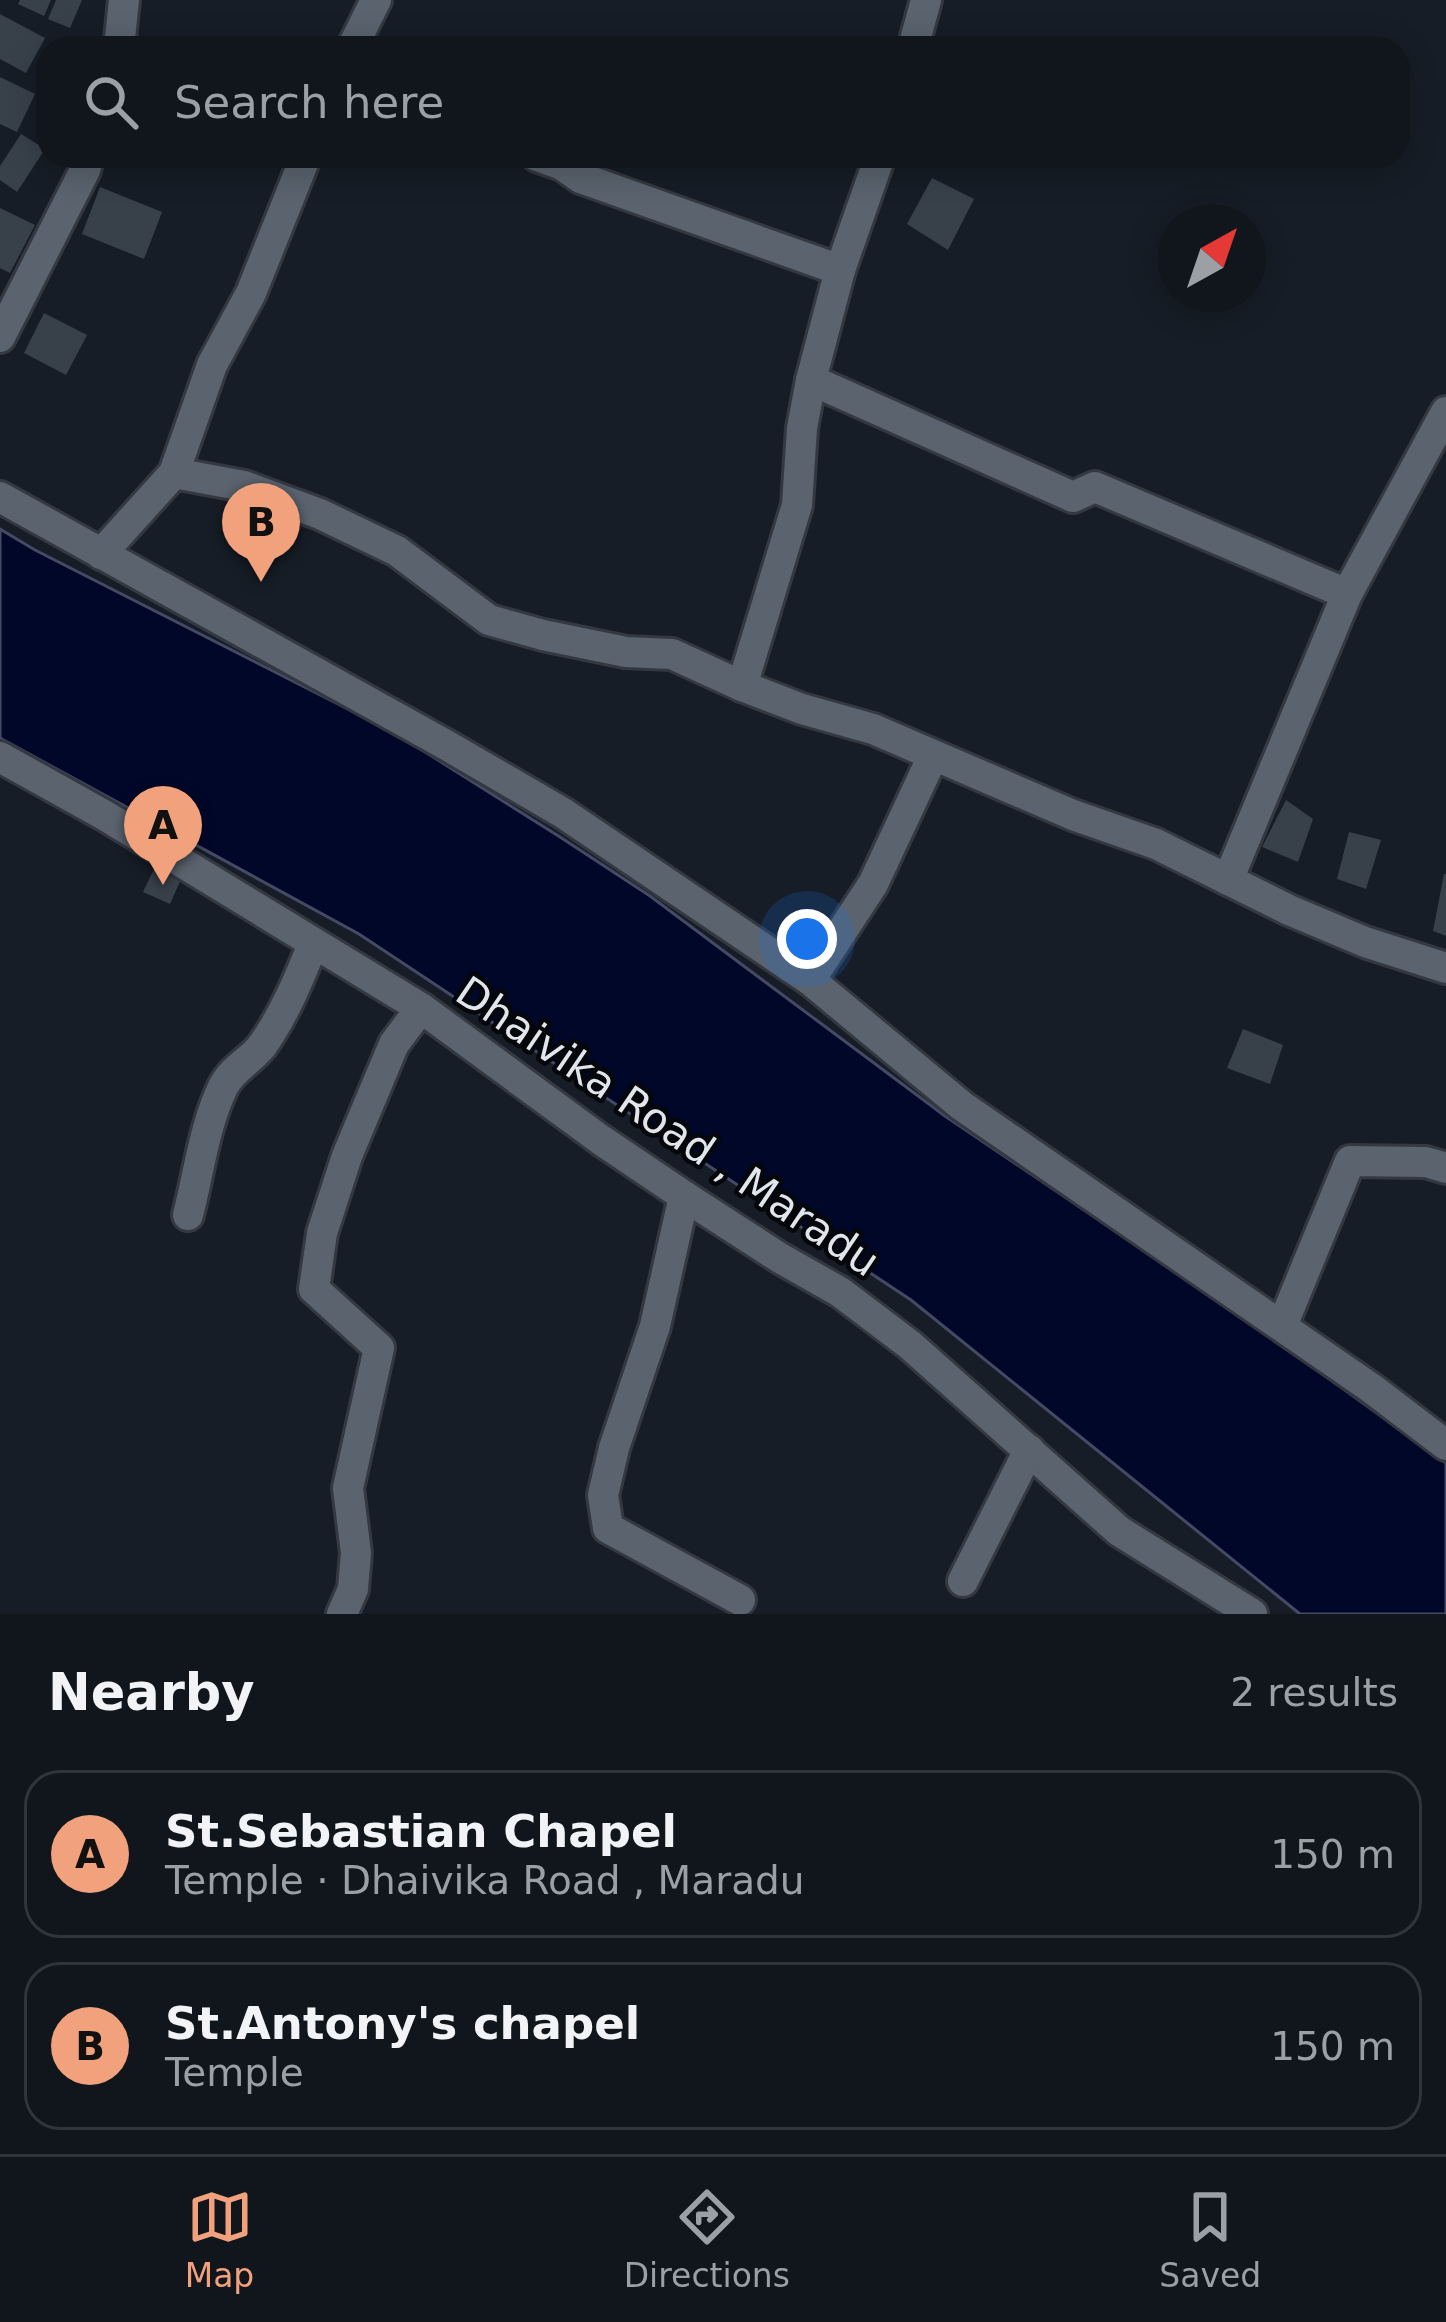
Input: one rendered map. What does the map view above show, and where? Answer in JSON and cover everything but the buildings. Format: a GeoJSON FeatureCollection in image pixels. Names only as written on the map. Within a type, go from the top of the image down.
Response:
{"type":"FeatureCollection","features":[{"type":"Feature","properties":{"kind":"street"},"geometry":{"type":"LineString","coordinates":[[120,36],[124,0]]}},
{"type":"Feature","properties":{"kind":"street"},"geometry":{"type":"LineString","coordinates":[[358,36],[376,0]]}},
{"type":"Feature","properties":{"kind":"street"},"geometry":{"type":"LineString","coordinates":[[916,36],[926,0]]}},
{"type":"Feature","properties":{"kind":"street"},"geometry":{"type":"LineString","coordinates":[[0,337],[86,168]]}},
{"type":"Feature","properties":{"kind":"street"},"geometry":{"type":"LineString","coordinates":[[101,554],[174,473],[212,365],[251,293],[301,168]]}},
{"type":"Feature","properties":{"kind":"street"},"geometry":{"type":"LineString","coordinates":[[567,168],[581,178],[839,271]]}},
{"type":"Feature","properties":{"kind":"street"},"geometry":{"type":"LineString","coordinates":[[742,686],[797,505],[802,428],[839,271],[876,168]]}},
{"type":"Feature","properties":{"kind":"street"},"geometry":{"type":"LineString","coordinates":[[811,380],[1072,497],[1095,487],[1348,594]]}},
{"type":"Feature","properties":{"kind":"street"},"geometry":{"type":"LineString","coordinates":[[1228,880],[1348,594],[1446,412]]}},
{"type":"Feature","properties":{"kind":"street"},"geometry":{"type":"LineString","coordinates":[[174,473],[244,486],[320,514],[397,551],[489,620],[626,652],[672,654],[802,709],[874,729],[1073,815],[1156,844],[1365,942],[1446,968]]}},
{"type":"Feature","properties":{"kind":"street"},"geometry":{"type":"LineString","coordinates":[[0,497],[562,813],[810,980],[962,1106],[1371,1388],[1446,1445]]}},
{"type":"Feature","properties":{"kind":"street"},"geometry":{"type":"LineString","coordinates":[[810,980],[873,884],[933,756]]}},
{"type":"Feature","properties":{"kind":"street","name":"Dhaivika Road , Maradu"},"geometry":{"type":"LineString","coordinates":[[0,758],[124,827],[421,1008],[683,1196],[840,1292],[910,1345],[1119,1531],[1252,1614]]}},
{"type":"Feature","properties":{"kind":"street"},"geometry":{"type":"LineString","coordinates":[[188,1215],[208,1127],[224,1084],[259,1050],[297,984],[313,944]]}},
{"type":"Feature","properties":{"kind":"street"},"geometry":{"type":"LineString","coordinates":[[342,1614],[353,1589],[356,1553],[348,1488],[379,1348],[314,1289],[322,1233],[347,1156],[394,1044],[421,1008]]}},
{"type":"Feature","properties":{"kind":"street"},"geometry":{"type":"LineString","coordinates":[[1282,1326],[1350,1161],[1426,1162],[1446,1168]]}},
{"type":"Feature","properties":{"kind":"street"},"geometry":{"type":"LineString","coordinates":[[683,1196],[655,1326],[603,1495],[608,1528],[746,1610]]}},
{"type":"Feature","properties":{"kind":"street"},"geometry":{"type":"LineString","coordinates":[[963,1581],[1029,1450]]}},
{"type":"Feature","properties":{"kind":"water"},"geometry":{"type":"Polygon","coordinates":[[[0,529],[395,733],[560,837],[650,896],[945,1116],[1263,1331],[1446,1463],[1446,1614],[1300,1614],[911,1300],[359,934],[0,738],[0,529]]]}},
{"type":"Feature","properties":{"kind":"place","name":"St.Antony's chapel"},"geometry":{"type":"Point","coordinates":[261,582]}},
{"type":"Feature","properties":{"kind":"place","name":"St.Sebastian Chapel"},"geometry":{"type":"Point","coordinates":[163,885]}}]}
